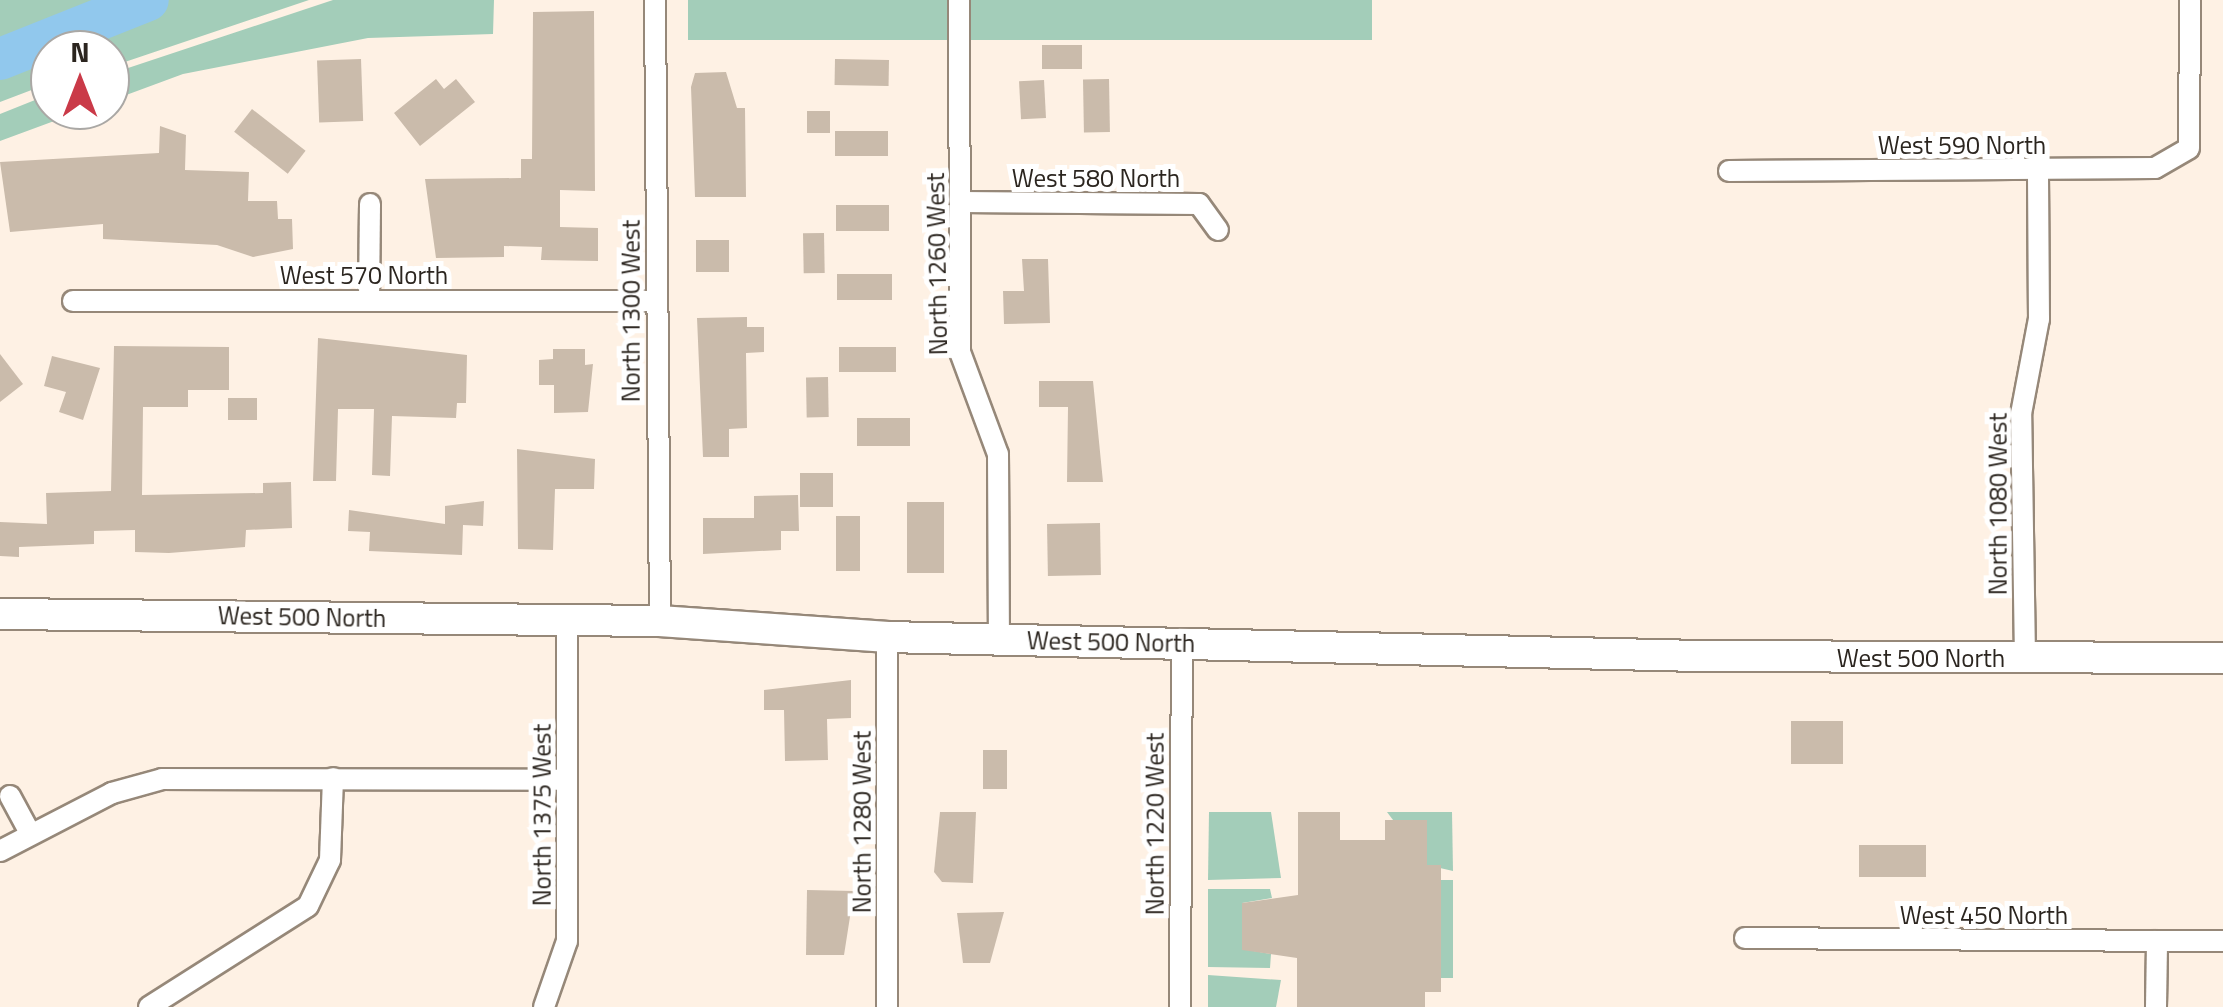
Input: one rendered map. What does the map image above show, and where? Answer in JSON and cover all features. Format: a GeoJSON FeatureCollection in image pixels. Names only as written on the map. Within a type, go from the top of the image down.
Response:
{"type":"FeatureCollection","features":[{"type":"Feature","properties":{"kind":"street","name":"North 1300 West"},"geometry":{"type":"LineString","coordinates":[[655,0],[660,621]]}},
{"type":"Feature","properties":{"kind":"street","name":"North 1260 West"},"geometry":{"type":"LineString","coordinates":[[959,0],[960,352],[998,454],[999,641]]}},
{"type":"Feature","properties":{"kind":"street","name":"West 590 North"},"geometry":{"type":"LineString","coordinates":[[1729,171],[2154,168],[2189,148],[2190,0]]}},
{"type":"Feature","properties":{"kind":"street","name":"North 1080 West"},"geometry":{"type":"LineString","coordinates":[[2025,658],[2021,414],[2039,319],[2038,170]]}},
{"type":"Feature","properties":{"kind":"street","name":"West 580 North"},"geometry":{"type":"LineString","coordinates":[[961,202],[1199,204],[1218,230]]}},
{"type":"Feature","properties":{"kind":"street"},"geometry":{"type":"LineString","coordinates":[[369,300],[370,204]]}},
{"type":"Feature","properties":{"kind":"street","name":"West 570 North"},"geometry":{"type":"LineString","coordinates":[[73,300],[655,302]]}},
{"type":"Feature","properties":{"kind":"street","name":"West 500 North"},"geometry":{"type":"LineString","coordinates":[[0,614],[660,621],[887,638],[999,641],[2223,658]]}},
{"type":"Feature","properties":{"kind":"street","name":"North 1375 West"},"geometry":{"type":"LineString","coordinates":[[544,1007],[567,941],[567,619]]}},
{"type":"Feature","properties":{"kind":"street","name":"North 1280 West"},"geometry":{"type":"LineString","coordinates":[[887,638],[887,1007]]}},
{"type":"Feature","properties":{"kind":"street","name":"North 1220 West"},"geometry":{"type":"LineString","coordinates":[[1180,1007],[1182,642]]}},
{"type":"Feature","properties":{"kind":"street"},"geometry":{"type":"LineString","coordinates":[[149,1007],[308,906],[330,860],[332,778]]}},
{"type":"Feature","properties":{"kind":"street"},"geometry":{"type":"LineString","coordinates":[[0,851],[30,833],[162,779],[566,780]]}},
{"type":"Feature","properties":{"kind":"street"},"geometry":{"type":"LineString","coordinates":[[10,796],[30,833]]}},
{"type":"Feature","properties":{"kind":"street","name":"West 450 North"},"geometry":{"type":"LineString","coordinates":[[1745,938],[2223,941]]}},
{"type":"Feature","properties":{"kind":"street"},"geometry":{"type":"LineString","coordinates":[[2156,1007],[2157,941]]}},
{"type":"Feature","properties":{"kind":"green space"},"geometry":{"type":"Polygon","coordinates":[[[0,0],[309,0],[130,60],[130,30],[30,30],[30,91],[0,102],[0,0]]]}},
{"type":"Feature","properties":{"kind":"green space"},"geometry":{"type":"Polygon","coordinates":[[[333,0],[494,0],[493,34],[368,38],[183,74],[130,94],[130,67],[333,0]]]}},
{"type":"Feature","properties":{"kind":"green space"},"geometry":{"type":"Polygon","coordinates":[[[688,0],[1372,0],[1372,40],[688,40],[688,0]]]}},
{"type":"Feature","properties":{"kind":"green space"},"geometry":{"type":"Polygon","coordinates":[[[30,102],[30,130],[0,141],[0,114],[30,102]]]}},
{"type":"Feature","properties":{"kind":"green space"},"geometry":{"type":"Polygon","coordinates":[[[1209,812],[1271,812],[1281,878],[1208,880],[1209,812]]]}},
{"type":"Feature","properties":{"kind":"green space"},"geometry":{"type":"Polygon","coordinates":[[[1387,812],[1452,812],[1453,871],[1427,865],[1387,812]]]}},
{"type":"Feature","properties":{"kind":"green space"},"geometry":{"type":"Polygon","coordinates":[[[1441,880],[1453,880],[1453,978],[1441,978],[1441,880]]]}},
{"type":"Feature","properties":{"kind":"green space"},"geometry":{"type":"Polygon","coordinates":[[[1208,889],[1270,889],[1272,898],[1242,903],[1242,949],[1271,954],[1270,968],[1208,967],[1208,889]]]}},
{"type":"Feature","properties":{"kind":"green space"},"geometry":{"type":"Polygon","coordinates":[[[1208,975],[1281,980],[1276,1007],[1208,1007],[1208,975]]]}},
{"type":"Feature","properties":{"kind":"building"},"geometry":{"type":"Polygon","coordinates":[[[594,11],[595,191],[560,190],[560,227],[598,228],[598,261],[541,260],[542,247],[504,246],[504,257],[436,258],[425,179],[521,178],[521,159],[532,159],[533,12],[594,11]]]}},
{"type":"Feature","properties":{"kind":"building"},"geometry":{"type":"Polygon","coordinates":[[[1042,45],[1082,45],[1082,69],[1042,69],[1042,45]]]}},
{"type":"Feature","properties":{"kind":"building"},"geometry":{"type":"Polygon","coordinates":[[[361,59],[363,121],[319,122],[317,61],[361,59]]]}},
{"type":"Feature","properties":{"kind":"building"},"geometry":{"type":"Polygon","coordinates":[[[835,59],[889,60],[889,86],[835,85],[835,59]]]}},
{"type":"Feature","properties":{"kind":"building"},"geometry":{"type":"Polygon","coordinates":[[[726,72],[737,108],[745,108],[746,197],[695,197],[691,87],[695,73],[726,72]]]}},
{"type":"Feature","properties":{"kind":"building"},"geometry":{"type":"Polygon","coordinates":[[[436,79],[444,89],[456,79],[475,102],[420,146],[394,113],[436,79]]]}},
{"type":"Feature","properties":{"kind":"building"},"geometry":{"type":"Polygon","coordinates":[[[1083,79],[1109,79],[1110,132],[1084,132],[1083,79]]]}},
{"type":"Feature","properties":{"kind":"building"},"geometry":{"type":"Polygon","coordinates":[[[1044,80],[1046,118],[1021,119],[1019,81],[1044,80]]]}},
{"type":"Feature","properties":{"kind":"building"},"geometry":{"type":"Polygon","coordinates":[[[252,109],[306,151],[288,174],[234,132],[252,109]]]}},
{"type":"Feature","properties":{"kind":"building"},"geometry":{"type":"Polygon","coordinates":[[[807,111],[830,111],[830,133],[807,133],[807,111]]]}},
{"type":"Feature","properties":{"kind":"building"},"geometry":{"type":"Polygon","coordinates":[[[160,126],[186,135],[185,170],[249,172],[248,201],[277,201],[278,219],[292,219],[293,249],[253,257],[217,245],[103,239],[103,224],[10,232],[0,162],[159,153],[160,126]]]}},
{"type":"Feature","properties":{"kind":"building"},"geometry":{"type":"Polygon","coordinates":[[[835,131],[888,131],[888,156],[835,156],[835,131]]]}},
{"type":"Feature","properties":{"kind":"building"},"geometry":{"type":"Polygon","coordinates":[[[836,205],[889,205],[889,231],[836,231],[836,205]]]}},
{"type":"Feature","properties":{"kind":"building"},"geometry":{"type":"Polygon","coordinates":[[[803,233],[824,233],[825,273],[804,273],[803,233]]]}},
{"type":"Feature","properties":{"kind":"building"},"geometry":{"type":"Polygon","coordinates":[[[696,240],[729,240],[729,272],[696,272],[696,240]]]}},
{"type":"Feature","properties":{"kind":"building"},"geometry":{"type":"Polygon","coordinates":[[[1022,259],[1048,259],[1050,323],[1004,324],[1003,291],[1024,291],[1022,259]]]}},
{"type":"Feature","properties":{"kind":"building"},"geometry":{"type":"Polygon","coordinates":[[[837,274],[892,274],[892,300],[837,300],[837,274]]]}},
{"type":"Feature","properties":{"kind":"building"},"geometry":{"type":"Polygon","coordinates":[[[747,317],[747,327],[764,327],[764,352],[746,353],[747,428],[729,429],[729,457],[703,457],[697,318],[747,317]]]}},
{"type":"Feature","properties":{"kind":"building"},"geometry":{"type":"Polygon","coordinates":[[[318,338],[467,355],[466,403],[457,403],[456,418],[392,416],[390,476],[372,475],[374,409],[338,409],[336,481],[313,481],[318,338]]]}},
{"type":"Feature","properties":{"kind":"building"},"geometry":{"type":"Polygon","coordinates":[[[114,346],[229,347],[229,390],[188,390],[188,407],[143,407],[142,495],[263,493],[263,483],[291,482],[292,528],[246,530],[245,547],[169,553],[135,552],[135,530],[94,531],[94,544],[19,547],[19,557],[0,556],[0,522],[47,524],[46,493],[111,491],[114,346]]]}},
{"type":"Feature","properties":{"kind":"building"},"geometry":{"type":"Polygon","coordinates":[[[839,347],[896,347],[896,372],[839,372],[839,347]]]}},
{"type":"Feature","properties":{"kind":"building"},"geometry":{"type":"Polygon","coordinates":[[[553,349],[585,349],[585,365],[593,364],[588,412],[554,413],[554,385],[539,385],[539,360],[553,359],[553,349]]]}},
{"type":"Feature","properties":{"kind":"building"},"geometry":{"type":"Polygon","coordinates":[[[0,354],[23,384],[0,402],[0,354]]]}},
{"type":"Feature","properties":{"kind":"building"},"geometry":{"type":"Polygon","coordinates":[[[52,356],[100,368],[83,420],[59,412],[66,392],[44,386],[52,356]]]}},
{"type":"Feature","properties":{"kind":"building"},"geometry":{"type":"Polygon","coordinates":[[[806,377],[828,377],[829,417],[807,417],[806,377]]]}},
{"type":"Feature","properties":{"kind":"building"},"geometry":{"type":"Polygon","coordinates":[[[1039,381],[1093,381],[1103,482],[1067,482],[1068,407],[1039,407],[1039,381]]]}},
{"type":"Feature","properties":{"kind":"building"},"geometry":{"type":"Polygon","coordinates":[[[228,398],[257,398],[257,420],[228,420],[228,398]]]}},
{"type":"Feature","properties":{"kind":"building"},"geometry":{"type":"Polygon","coordinates":[[[857,418],[910,418],[910,446],[857,446],[857,418]]]}},
{"type":"Feature","properties":{"kind":"building"},"geometry":{"type":"Polygon","coordinates":[[[517,449],[595,459],[594,489],[555,489],[553,550],[518,549],[517,449]]]}},
{"type":"Feature","properties":{"kind":"building"},"geometry":{"type":"Polygon","coordinates":[[[800,473],[833,473],[833,507],[800,507],[800,473]]]}},
{"type":"Feature","properties":{"kind":"building"},"geometry":{"type":"Polygon","coordinates":[[[798,495],[799,531],[781,531],[781,550],[703,554],[703,518],[754,518],[754,496],[798,495]]]}},
{"type":"Feature","properties":{"kind":"building"},"geometry":{"type":"Polygon","coordinates":[[[484,501],[483,526],[463,525],[462,555],[369,551],[370,532],[348,531],[349,510],[445,524],[445,506],[484,501]]]}},
{"type":"Feature","properties":{"kind":"building"},"geometry":{"type":"Polygon","coordinates":[[[907,502],[944,502],[944,573],[907,573],[907,502]]]}},
{"type":"Feature","properties":{"kind":"building"},"geometry":{"type":"Polygon","coordinates":[[[836,516],[860,516],[860,571],[836,571],[836,516]]]}},
{"type":"Feature","properties":{"kind":"building"},"geometry":{"type":"Polygon","coordinates":[[[1100,523],[1101,575],[1048,576],[1047,524],[1100,523]]]}},
{"type":"Feature","properties":{"kind":"building"},"geometry":{"type":"Polygon","coordinates":[[[851,680],[851,718],[827,719],[828,760],[785,761],[784,710],[764,710],[764,690],[851,680]]]}},
{"type":"Feature","properties":{"kind":"building"},"geometry":{"type":"Polygon","coordinates":[[[1791,721],[1843,721],[1843,764],[1791,764],[1791,721]]]}},
{"type":"Feature","properties":{"kind":"building"},"geometry":{"type":"Polygon","coordinates":[[[983,750],[1007,750],[1007,789],[983,789],[983,750]]]}},
{"type":"Feature","properties":{"kind":"building"},"geometry":{"type":"Polygon","coordinates":[[[940,812],[976,812],[973,883],[942,882],[934,872],[940,812]]]}},
{"type":"Feature","properties":{"kind":"building"},"geometry":{"type":"Polygon","coordinates":[[[1298,812],[1340,812],[1340,840],[1385,840],[1385,820],[1427,820],[1427,865],[1441,865],[1441,992],[1425,992],[1425,1007],[1297,1007],[1297,958],[1242,950],[1242,903],[1298,895],[1298,812]]]}},
{"type":"Feature","properties":{"kind":"building"},"geometry":{"type":"Polygon","coordinates":[[[1859,845],[1926,845],[1926,877],[1859,877],[1859,845]]]}},
{"type":"Feature","properties":{"kind":"building"},"geometry":{"type":"Polygon","coordinates":[[[807,890],[854,891],[844,955],[806,955],[807,890]]]}},
{"type":"Feature","properties":{"kind":"building"},"geometry":{"type":"Polygon","coordinates":[[[1004,912],[990,963],[963,963],[957,913],[1004,912]]]}},
{"type":"Feature","properties":{"kind":"waterway"},"geometry":{"type":"LineString","coordinates":[[0,59],[148,0]]}}]}
